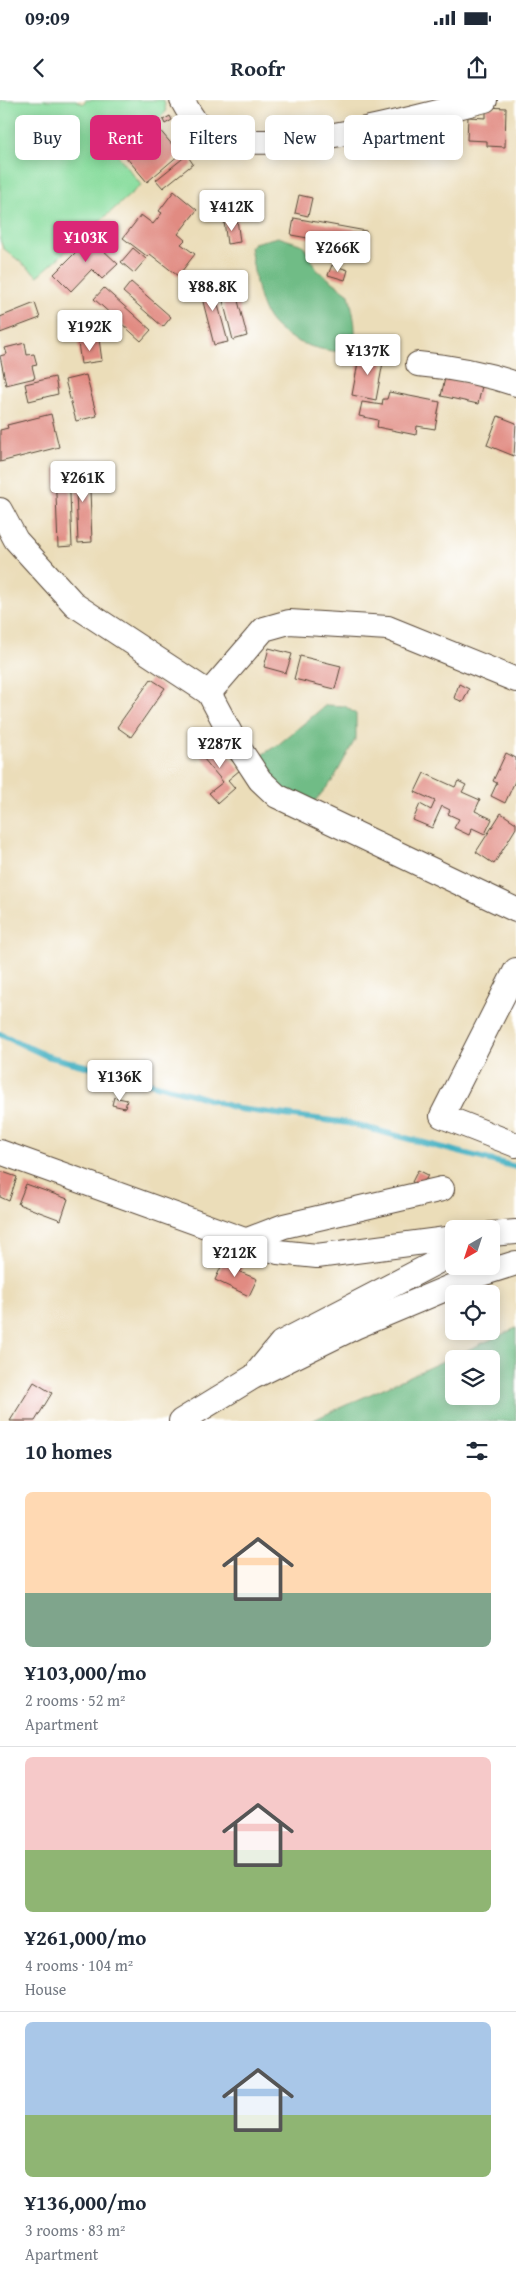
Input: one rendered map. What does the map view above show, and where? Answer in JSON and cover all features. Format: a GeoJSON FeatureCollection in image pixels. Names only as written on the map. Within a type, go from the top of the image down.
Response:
{"type":"FeatureCollection","features":[{"type":"Feature","properties":{"kind":"street"},"geometry":{"type":"LineString","coordinates":[[182,100],[196,122],[205,130],[236,140],[273,141],[337,136],[485,100]]}},
{"type":"Feature","properties":{"kind":"street"},"geometry":{"type":"LineString","coordinates":[[418,364],[475,372],[516,384]]}},
{"type":"Feature","properties":{"kind":"street"},"geometry":{"type":"LineString","coordinates":[[0,510],[16,540],[75,605],[209,693],[235,742],[260,780],[277,796],[516,910]]}},
{"type":"Feature","properties":{"kind":"street"},"geometry":{"type":"LineString","coordinates":[[209,693],[264,629],[289,622],[388,628],[516,680]]}},
{"type":"Feature","properties":{"kind":"street"},"geometry":{"type":"LineString","coordinates":[[516,970],[442,1116],[516,1145]]}},
{"type":"Feature","properties":{"kind":"street"},"geometry":{"type":"LineString","coordinates":[[0,1152],[278,1252],[317,1256],[445,1239]]}},
{"type":"Feature","properties":{"kind":"street"},"geometry":{"type":"LineString","coordinates":[[245,1241],[284,1226],[442,1189]]}},
{"type":"Feature","properties":{"kind":"street"},"geometry":{"type":"LineString","coordinates":[[500,1233],[516,1232]]}},
{"type":"Feature","properties":{"kind":"street"},"geometry":{"type":"LineString","coordinates":[[253,1377],[281,1343],[445,1258]]}},
{"type":"Feature","properties":{"kind":"street"},"geometry":{"type":"LineString","coordinates":[[181,1421],[253,1377],[355,1327],[481,1274],[516,1264]]}},
{"type":"Feature","properties":{"kind":"green space"},"geometry":{"type":"Polygon","coordinates":[[[0,100],[76,100],[83,104],[86,100],[164,100],[166,112],[161,116],[90,115],[90,160],[122,160],[141,185],[38,276],[3,248],[0,240],[0,100]]]}},
{"type":"Feature","properties":{"kind":"green space"},"geometry":{"type":"Polygon","coordinates":[[[278,237],[303,245],[317,270],[349,294],[355,332],[353,346],[349,352],[316,348],[295,340],[276,327],[269,319],[259,294],[250,247],[254,243],[278,237]]]}},
{"type":"Feature","properties":{"kind":"green space"},"geometry":{"type":"Polygon","coordinates":[[[326,705],[345,706],[356,714],[356,738],[333,780],[315,801],[305,802],[262,775],[263,754],[279,744],[326,705]]]}},
{"type":"Feature","properties":{"kind":"green space"},"geometry":{"type":"Polygon","coordinates":[[[516,1328],[516,1421],[311,1421],[445,1360],[445,1405],[500,1405],[500,1350],[468,1350],[490,1340],[500,1340],[500,1335],[516,1328]]]}},
{"type":"Feature","properties":{"kind":"building"},"geometry":{"type":"Polygon","coordinates":[[[486,107],[506,108],[505,147],[487,146],[487,141],[467,140],[468,117],[486,118],[486,107]]]}},
{"type":"Feature","properties":{"kind":"building"},"geometry":{"type":"Polygon","coordinates":[[[170,116],[171,118],[171,121],[165,124],[163,120],[170,116]]]}},
{"type":"Feature","properties":{"kind":"building"},"geometry":{"type":"Polygon","coordinates":[[[161,132],[171,143],[171,160],[173,160],[147,182],[128,160],[161,160],[161,132]]]}},
{"type":"Feature","properties":{"kind":"building"},"geometry":{"type":"Polygon","coordinates":[[[181,160],[190,160],[193,164],[163,188],[156,180],[181,160]]]}},
{"type":"Feature","properties":{"kind":"building"},"geometry":{"type":"Polygon","coordinates":[[[174,191],[197,210],[178,234],[185,240],[181,244],[195,254],[178,276],[150,254],[148,257],[123,238],[141,215],[153,224],[162,213],[159,211],[174,191]]]}},
{"type":"Feature","properties":{"kind":"building"},"geometry":{"type":"Polygon","coordinates":[[[299,195],[312,198],[308,216],[295,213],[299,195]]]}},
{"type":"Feature","properties":{"kind":"building"},"geometry":{"type":"Polygon","coordinates":[[[294,218],[366,231],[363,248],[291,235],[294,218]]]}},
{"type":"Feature","properties":{"kind":"building"},"geometry":{"type":"Polygon","coordinates":[[[237,219],[240,242],[227,244],[224,221],[237,219]]]}},
{"type":"Feature","properties":{"kind":"building"},"geometry":{"type":"Polygon","coordinates":[[[95,233],[106,244],[102,249],[118,264],[102,279],[92,269],[71,291],[54,274],[95,233]]]}},
{"type":"Feature","properties":{"kind":"building"},"geometry":{"type":"Polygon","coordinates":[[[133,248],[146,259],[134,273],[121,262],[133,248]]]}},
{"type":"Feature","properties":{"kind":"building"},"geometry":{"type":"Polygon","coordinates":[[[332,265],[348,270],[345,280],[328,275],[332,265]]]}},
{"type":"Feature","properties":{"kind":"building"},"geometry":{"type":"Polygon","coordinates":[[[231,273],[247,336],[233,340],[217,277],[231,273]]]}},
{"type":"Feature","properties":{"kind":"building"},"geometry":{"type":"Polygon","coordinates":[[[211,279],[228,342],[214,345],[198,282],[211,279]]]}},
{"type":"Feature","properties":{"kind":"building"},"geometry":{"type":"Polygon","coordinates":[[[131,282],[171,317],[163,327],[123,292],[131,282]]]}},
{"type":"Feature","properties":{"kind":"building"},"geometry":{"type":"Polygon","coordinates":[[[104,288],[151,330],[141,341],[94,299],[104,288]]]}},
{"type":"Feature","properties":{"kind":"building"},"geometry":{"type":"Polygon","coordinates":[[[35,303],[40,318],[0,333],[0,317],[35,303]]]}},
{"type":"Feature","properties":{"kind":"building"},"geometry":{"type":"Polygon","coordinates":[[[99,339],[102,361],[81,364],[78,343],[99,339]]]}},
{"type":"Feature","properties":{"kind":"building"},"geometry":{"type":"Polygon","coordinates":[[[25,343],[27,355],[34,354],[37,365],[32,366],[35,378],[6,385],[0,356],[7,354],[5,348],[25,343]]]}},
{"type":"Feature","properties":{"kind":"building"},"geometry":{"type":"Polygon","coordinates":[[[360,352],[384,357],[376,400],[352,395],[360,352]]]}},
{"type":"Feature","properties":{"kind":"building"},"geometry":{"type":"Polygon","coordinates":[[[86,375],[97,416],[76,421],[65,380],[86,375]]]}},
{"type":"Feature","properties":{"kind":"building"},"geometry":{"type":"Polygon","coordinates":[[[55,377],[58,394],[29,401],[25,384],[55,377]]]}},
{"type":"Feature","properties":{"kind":"building"},"geometry":{"type":"Polygon","coordinates":[[[445,378],[482,386],[478,404],[441,396],[445,378]]]}},
{"type":"Feature","properties":{"kind":"building"},"geometry":{"type":"Polygon","coordinates":[[[389,392],[440,402],[435,429],[417,426],[416,435],[377,427],[378,420],[359,416],[362,402],[382,405],[383,399],[387,399],[389,392]]]}},
{"type":"Feature","properties":{"kind":"building"},"geometry":{"type":"Polygon","coordinates":[[[51,414],[59,447],[0,462],[0,430],[8,428],[7,425],[51,414]]]}},
{"type":"Feature","properties":{"kind":"building"},"geometry":{"type":"Polygon","coordinates":[[[498,416],[516,423],[514,456],[487,445],[498,416]]]}},
{"type":"Feature","properties":{"kind":"building"},"geometry":{"type":"Polygon","coordinates":[[[75,464],[89,464],[92,542],[78,543],[75,464]]]}},
{"type":"Feature","properties":{"kind":"building"},"geometry":{"type":"Polygon","coordinates":[[[55,468],[69,468],[72,546],[58,547],[55,468]]]}},
{"type":"Feature","properties":{"kind":"building"},"geometry":{"type":"Polygon","coordinates":[[[269,648],[292,654],[286,673],[264,667],[269,648]]]}},
{"type":"Feature","properties":{"kind":"building"},"geometry":{"type":"Polygon","coordinates":[[[300,656],[341,666],[335,689],[294,679],[300,656]]]}},
{"type":"Feature","properties":{"kind":"building"},"geometry":{"type":"Polygon","coordinates":[[[151,679],[165,688],[131,737],[117,727],[151,679]]]}},
{"type":"Feature","properties":{"kind":"building"},"geometry":{"type":"Polygon","coordinates":[[[459,684],[469,689],[463,702],[454,698],[459,684]]]}},
{"type":"Feature","properties":{"kind":"building"},"geometry":{"type":"Polygon","coordinates":[[[215,740],[240,770],[228,780],[235,788],[218,803],[209,793],[223,782],[199,753],[215,740]]]}},
{"type":"Feature","properties":{"kind":"building"},"geometry":{"type":"Polygon","coordinates":[[[506,753],[516,758],[516,779],[505,803],[491,796],[497,783],[493,781],[506,753]]]}},
{"type":"Feature","properties":{"kind":"building"},"geometry":{"type":"Polygon","coordinates":[[[424,773],[455,787],[458,781],[466,785],[462,792],[480,800],[475,811],[492,819],[485,834],[472,828],[469,835],[454,828],[459,819],[448,814],[450,810],[442,806],[432,828],[413,820],[420,804],[431,810],[435,801],[415,792],[424,773]]]}},
{"type":"Feature","properties":{"kind":"building"},"geometry":{"type":"Polygon","coordinates":[[[501,813],[516,823],[516,828],[494,864],[476,852],[501,813]]]}},
{"type":"Feature","properties":{"kind":"building"},"geometry":{"type":"Polygon","coordinates":[[[114,1097],[127,1100],[125,1108],[112,1105],[114,1097]]]}},
{"type":"Feature","properties":{"kind":"building"},"geometry":{"type":"Polygon","coordinates":[[[418,1170],[428,1175],[422,1187],[412,1182],[418,1170]]]}},
{"type":"Feature","properties":{"kind":"building"},"geometry":{"type":"Polygon","coordinates":[[[0,1171],[17,1177],[9,1201],[0,1197],[0,1171]]]}},
{"type":"Feature","properties":{"kind":"building"},"geometry":{"type":"Polygon","coordinates":[[[26,1184],[68,1199],[61,1220],[18,1204],[26,1184]]]}},
{"type":"Feature","properties":{"kind":"building"},"geometry":{"type":"Polygon","coordinates":[[[225,1258],[243,1266],[240,1272],[257,1279],[249,1296],[215,1280],[225,1258]]]}},
{"type":"Feature","properties":{"kind":"building"},"geometry":{"type":"Polygon","coordinates":[[[34,1382],[52,1393],[35,1421],[10,1421],[34,1382]]]}},
{"type":"Feature","properties":{"kind":"waterway"},"geometry":{"type":"LineString","coordinates":[[0,1034],[47,1056],[195,1095],[239,1109],[348,1123],[516,1167]]}}]}
